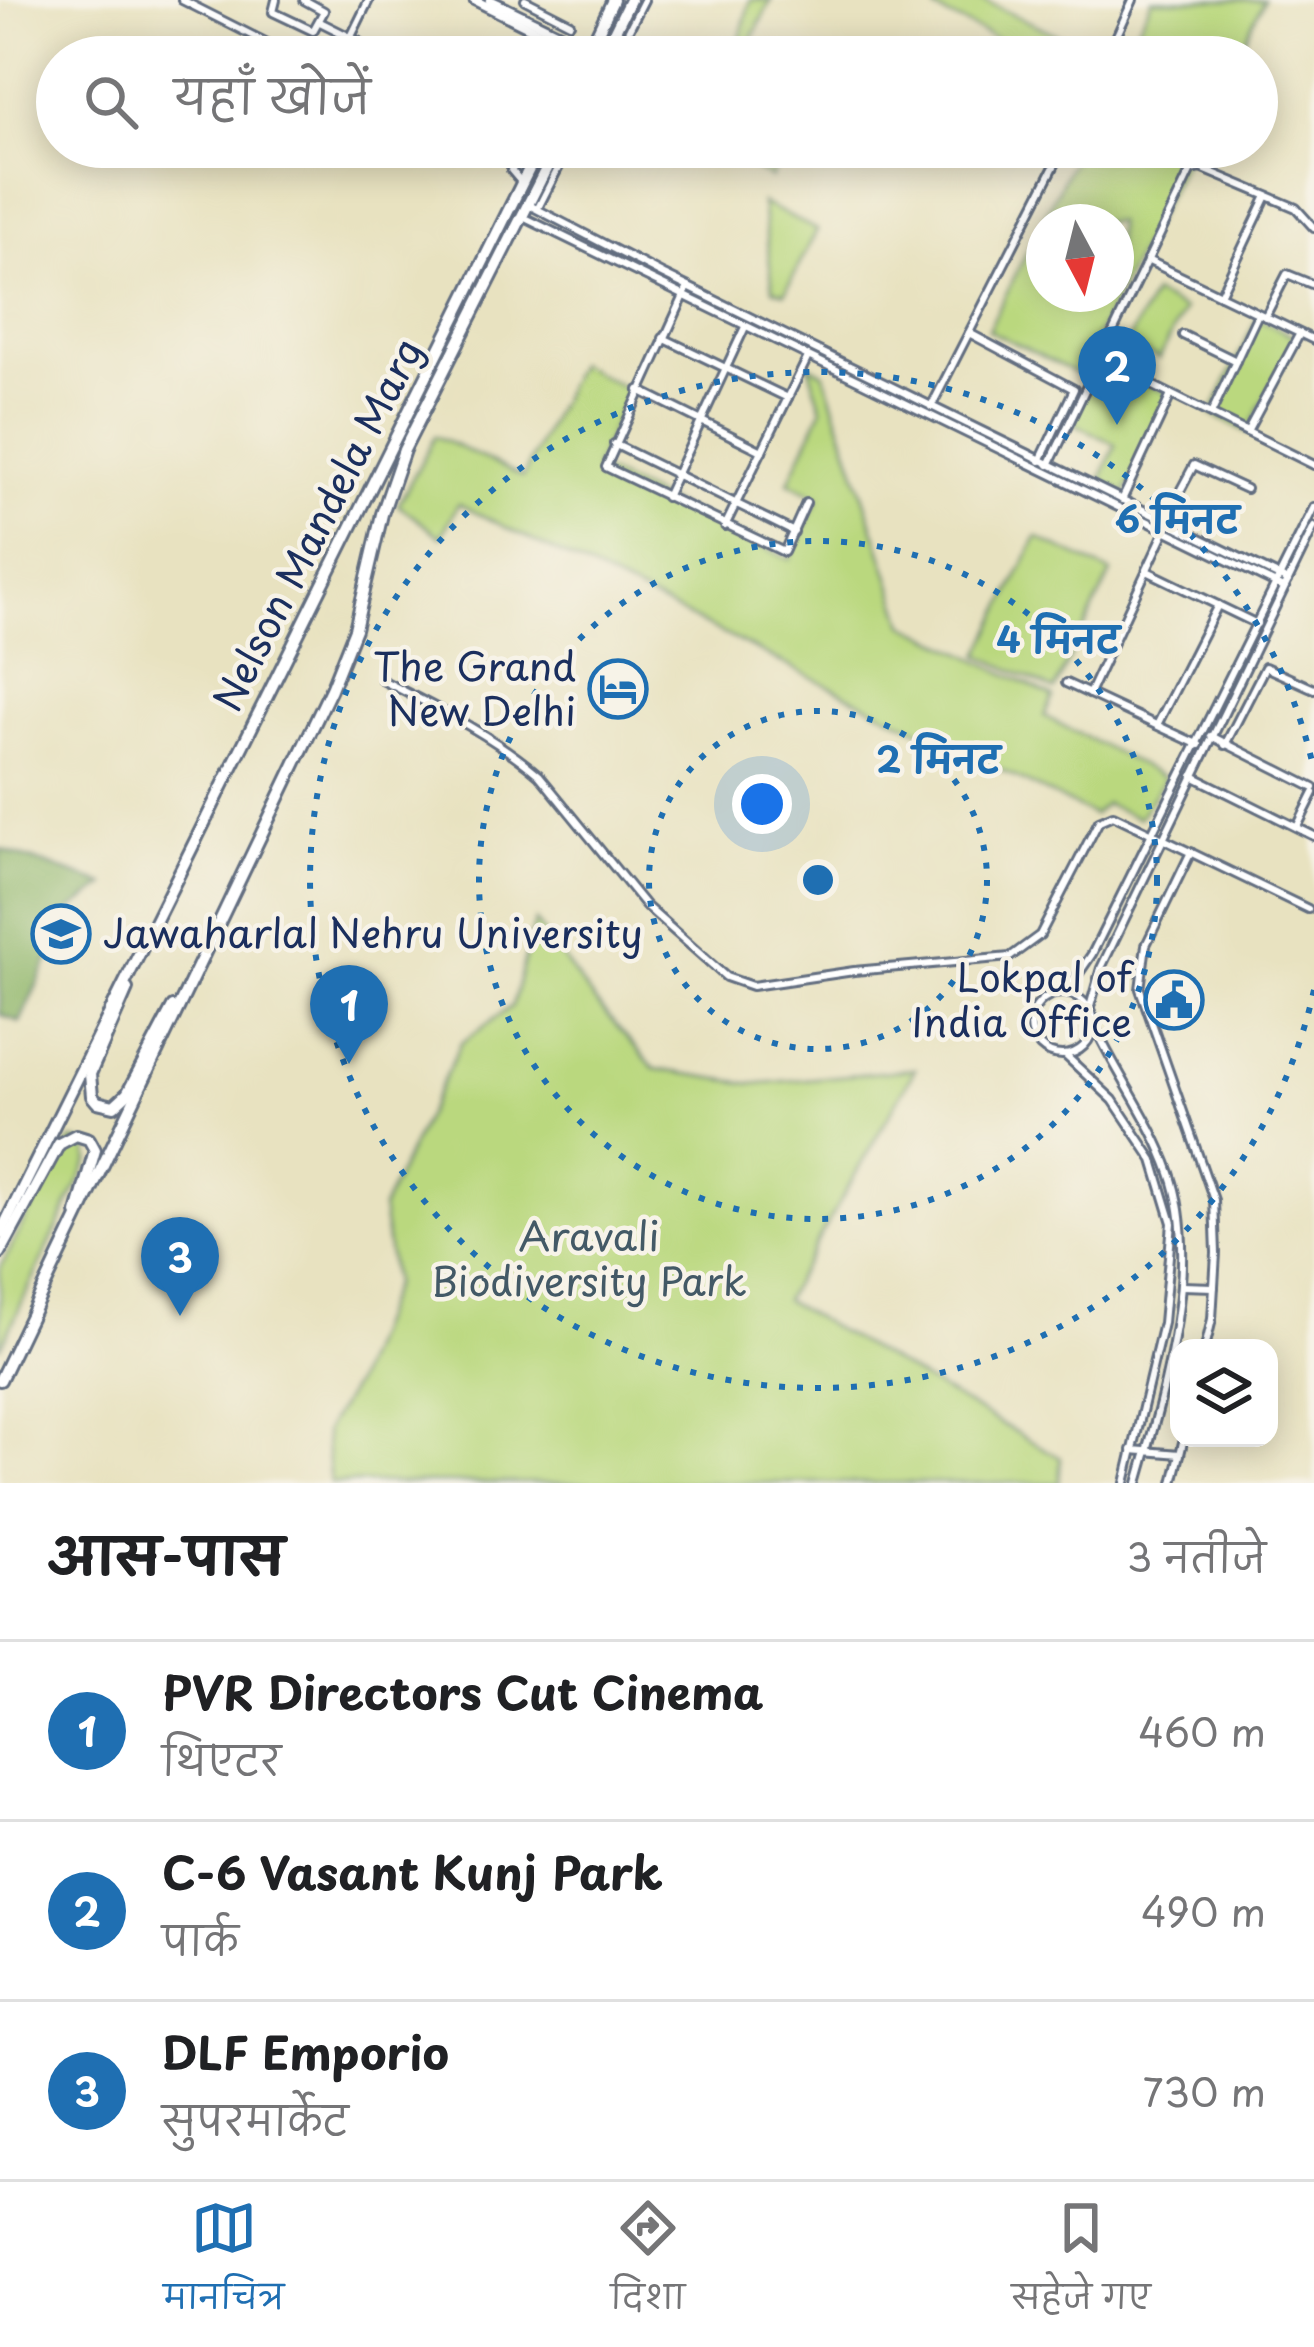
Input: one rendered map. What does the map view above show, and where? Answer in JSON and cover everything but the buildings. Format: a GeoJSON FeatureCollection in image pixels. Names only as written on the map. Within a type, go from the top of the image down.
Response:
{"type":"FeatureCollection","features":[{"type":"Feature","properties":{"kind":"main road"},"geometry":{"type":"LineString","coordinates":[[594,36],[614,0]]}},
{"type":"Feature","properties":{"kind":"main road"},"geometry":{"type":"LineString","coordinates":[[615,36],[629,0]]}},
{"type":"Feature","properties":{"kind":"main road","name":"Nelson Mandela Marg"},"geometry":{"type":"LineString","coordinates":[[0,1234],[530,168]]}},
{"type":"Feature","properties":{"kind":"main road","name":"Nelson Mandela Marg"},"geometry":{"type":"LineString","coordinates":[[151,931],[90,1074],[92,1096],[107,1106],[114,1106],[127,1094],[205,945],[352,638],[382,514],[404,450],[522,217],[533,206],[548,168]]}},
{"type":"Feature","properties":{"kind":"main road","name":"Nelson Mandela Marg"},"geometry":{"type":"LineString","coordinates":[[0,1380],[194,979],[205,945]]}},
{"type":"Feature","properties":{"kind":"main road"},"geometry":{"type":"LineString","coordinates":[[0,1253],[50,1158],[68,1136],[76,1135],[89,1139],[95,1150],[79,1196],[76,1225]]}},
{"type":"Feature","properties":{"kind":"street"},"geometry":{"type":"LineString","coordinates":[[182,0],[253,36]]}},
{"type":"Feature","properties":{"kind":"street"},"geometry":{"type":"LineString","coordinates":[[276,0],[273,12],[310,31],[320,22],[322,10],[304,0]]}},
{"type":"Feature","properties":{"kind":"street"},"geometry":{"type":"LineString","coordinates":[[474,0],[548,36]]}},
{"type":"Feature","properties":{"kind":"street"},"geometry":{"type":"LineString","coordinates":[[490,0],[559,36]]}},
{"type":"Feature","properties":{"kind":"street"},"geometry":{"type":"LineString","coordinates":[[525,0],[570,23]]}},
{"type":"Feature","properties":{"kind":"street"},"geometry":{"type":"LineString","coordinates":[[620,36],[644,0]]}},
{"type":"Feature","properties":{"kind":"street"},"geometry":{"type":"LineString","coordinates":[[1117,36],[1133,0]]}},
{"type":"Feature","properties":{"kind":"street"},"geometry":{"type":"LineString","coordinates":[[352,36],[366,1]]}},
{"type":"Feature","properties":{"kind":"street"},"geometry":{"type":"LineString","coordinates":[[535,21],[541,9]]}},
{"type":"Feature","properties":{"kind":"street"},"geometry":{"type":"LineString","coordinates":[[320,22],[347,36]]}},
{"type":"Feature","properties":{"kind":"street"},"geometry":{"type":"LineString","coordinates":[[512,168],[522,183]]}},
{"type":"Feature","properties":{"kind":"street"},"geometry":{"type":"LineString","coordinates":[[533,206],[556,168]]}},
{"type":"Feature","properties":{"kind":"street"},"geometry":{"type":"LineString","coordinates":[[931,407],[1053,168]]}},
{"type":"Feature","properties":{"kind":"street"},"geometry":{"type":"LineString","coordinates":[[1044,463],[1101,360],[1193,168],[1296,208],[1314,228]]}},
{"type":"Feature","properties":{"kind":"street"},"geometry":{"type":"LineString","coordinates":[[1220,296],[1266,198]]}},
{"type":"Feature","properties":{"kind":"street"},"geometry":{"type":"LineString","coordinates":[[511,204],[533,206],[1282,583]]}},
{"type":"Feature","properties":{"kind":"street"},"geometry":{"type":"LineString","coordinates":[[511,204],[522,217],[683,297],[1282,583]]}},
{"type":"Feature","properties":{"kind":"street"},"geometry":{"type":"LineString","coordinates":[[1147,260],[1314,340]]}},
{"type":"Feature","properties":{"kind":"street"},"geometry":{"type":"LineString","coordinates":[[1211,414],[1286,274],[1314,285]]}},
{"type":"Feature","properties":{"kind":"street"},"geometry":{"type":"LineString","coordinates":[[688,286],[605,460],[608,469],[784,551],[806,503]]}},
{"type":"Feature","properties":{"kind":"street"},"geometry":{"type":"LineString","coordinates":[[666,497],[745,327]]}},
{"type":"Feature","properties":{"kind":"street"},"geometry":{"type":"LineString","coordinates":[[771,340],[774,328]]}},
{"type":"Feature","properties":{"kind":"street"},"geometry":{"type":"LineString","coordinates":[[969,333],[1074,389],[1044,463]]}},
{"type":"Feature","properties":{"kind":"street"},"geometry":{"type":"LineString","coordinates":[[1247,432],[1299,333]]}},
{"type":"Feature","properties":{"kind":"street"},"geometry":{"type":"LineString","coordinates":[[1183,335],[1236,361]]}},
{"type":"Feature","properties":{"kind":"street"},"geometry":{"type":"LineString","coordinates":[[663,338],[788,398]]}},
{"type":"Feature","properties":{"kind":"street"},"geometry":{"type":"LineString","coordinates":[[725,526],[808,357]]}},
{"type":"Feature","properties":{"kind":"street"},"geometry":{"type":"LineString","coordinates":[[1101,360],[1314,465]]}},
{"type":"Feature","properties":{"kind":"street"},"geometry":{"type":"LineString","coordinates":[[639,390],[762,451]]}},
{"type":"Feature","properties":{"kind":"street"},"geometry":{"type":"LineString","coordinates":[[1122,500],[1171,394]]}},
{"type":"Feature","properties":{"kind":"street"},"geometry":{"type":"LineString","coordinates":[[614,444],[794,532]]}},
{"type":"Feature","properties":{"kind":"street"},"geometry":{"type":"LineString","coordinates":[[1164,521],[1194,465],[1246,489]]}},
{"type":"Feature","properties":{"kind":"street"},"geometry":{"type":"LineString","coordinates":[[1125,1483],[1167,1302],[1172,1246],[1168,1202],[1153,1160],[1113,1100],[1065,1055],[1045,1050],[1031,1026],[1039,1003],[1058,993],[1092,954],[1202,747],[1314,507]]}},
{"type":"Feature","properties":{"kind":"street"},"geometry":{"type":"LineString","coordinates":[[1282,583],[1314,527]]}},
{"type":"Feature","properties":{"kind":"street"},"geometry":{"type":"LineString","coordinates":[[1089,694],[1165,531]]}},
{"type":"Feature","properties":{"kind":"street"},"geometry":{"type":"LineString","coordinates":[[1300,555],[1314,562]]}},
{"type":"Feature","properties":{"kind":"street"},"geometry":{"type":"LineString","coordinates":[[1147,571],[1261,626]]}},
{"type":"Feature","properties":{"kind":"street"},"geometry":{"type":"LineString","coordinates":[[1157,726],[1218,605]]}},
{"type":"Feature","properties":{"kind":"street"},"geometry":{"type":"LineString","coordinates":[[1202,747],[1261,626]]}},
{"type":"Feature","properties":{"kind":"street"},"geometry":{"type":"LineString","coordinates":[[1226,745],[1265,667],[1314,689]]}},
{"type":"Feature","properties":{"kind":"street"},"geometry":{"type":"LineString","coordinates":[[382,680],[444,710],[519,758],[539,775],[646,906],[702,958],[740,984],[1010,957],[1040,935],[1099,821],[1120,816],[1308,909]]}},
{"type":"Feature","properties":{"kind":"street"},"geometry":{"type":"LineString","coordinates":[[1066,683],[1202,747]]}},
{"type":"Feature","properties":{"kind":"street"},"geometry":{"type":"LineString","coordinates":[[1211,736],[1314,790],[1297,827]]}},
{"type":"Feature","properties":{"kind":"street"},"geometry":{"type":"LineString","coordinates":[[1188,774],[1314,836]]}},
{"type":"Feature","properties":{"kind":"street"},"geometry":{"type":"LineString","coordinates":[[1138,1483],[1181,1286],[1182,1217],[1168,1168],[1094,1025],[1090,1007],[1100,968],[1163,838],[1188,774]]}},
{"type":"Feature","properties":{"kind":"street"},"geometry":{"type":"LineString","coordinates":[[1191,852],[1146,945],[1140,989],[1214,1200],[1218,1224],[1206,1339]]}},
{"type":"Feature","properties":{"kind":"street"},"geometry":{"type":"LineString","coordinates":[[1058,993],[1078,996],[1090,1007]]}},
{"type":"Feature","properties":{"kind":"street"},"geometry":{"type":"LineString","coordinates":[[1065,1055],[1085,1045],[1094,1025]]}},
{"type":"Feature","properties":{"kind":"street"},"geometry":{"type":"LineString","coordinates":[[1181,1286],[1214,1287]]}},
{"type":"Feature","properties":{"kind":"street"},"geometry":{"type":"LineString","coordinates":[[1173,1483],[1182,1447]]}},
{"type":"Feature","properties":{"kind":"street"},"geometry":{"type":"LineString","coordinates":[[1132,1450],[1180,1454]]}},
{"type":"Feature","properties":{"kind":"green space"},"geometry":{"type":"Polygon","coordinates":[[[750,0],[771,0],[754,36],[741,36],[750,0]]]}},
{"type":"Feature","properties":{"kind":"green space"},"geometry":{"type":"Polygon","coordinates":[[[940,0],[982,0],[1060,36],[990,36],[935,10],[940,0]]]}},
{"type":"Feature","properties":{"kind":"green space"},"geometry":{"type":"Polygon","coordinates":[[[1152,0],[1264,0],[1246,36],[1134,36],[1152,0]]]}},
{"type":"Feature","properties":{"kind":"green space"},"geometry":{"type":"Polygon","coordinates":[[[752,168],[776,168],[771,178],[752,168]]]}},
{"type":"Feature","properties":{"kind":"green space"},"geometry":{"type":"Polygon","coordinates":[[[1069,168],[1181,168],[1134,262],[1134,204],[1051,204],[1069,168]]]}},
{"type":"Feature","properties":{"kind":"green space"},"geometry":{"type":"Polygon","coordinates":[[[762,203],[817,230],[785,293],[773,289],[762,203]]]}},
{"type":"Feature","properties":{"kind":"green space"},"geometry":{"type":"Polygon","coordinates":[[[1026,254],[1026,312],[1109,312],[1078,374],[988,330],[1026,254]]]}},
{"type":"Feature","properties":{"kind":"green space"},"geometry":{"type":"Polygon","coordinates":[[[1153,294],[1184,310],[1159,359],[1127,343],[1153,294]]]}},
{"type":"Feature","properties":{"kind":"green space"},"geometry":{"type":"Polygon","coordinates":[[[1257,318],[1296,337],[1247,432],[1211,414],[1257,318]]]}},
{"type":"Feature","properties":{"kind":"green space"},"geometry":{"type":"Polygon","coordinates":[[[1099,363],[1171,395],[1125,494],[1101,479],[1116,445],[1070,421],[1099,363]]]}},
{"type":"Feature","properties":{"kind":"green space"},"geometry":{"type":"Polygon","coordinates":[[[577,364],[629,390],[595,468],[790,559],[819,498],[789,482],[822,409],[808,364],[824,373],[905,624],[1053,697],[1044,716],[1165,778],[1139,818],[1105,804],[1093,815],[458,504],[441,537],[398,505],[435,436],[523,477],[577,364]]]}},
{"type":"Feature","properties":{"kind":"green space"},"geometry":{"type":"Polygon","coordinates":[[[1037,537],[1111,573],[1054,690],[980,655],[1037,537]]]}},
{"type":"Feature","properties":{"kind":"green space"},"geometry":{"type":"Polygon","coordinates":[[[0,849],[106,885],[71,910],[20,1022],[0,1014],[0,849]]]}},
{"type":"Feature","properties":{"kind":"green space","name":"Aravali Biodiversity Park"},"geometry":{"type":"Polygon","coordinates":[[[535,921],[595,1002],[655,1069],[752,1084],[915,1069],[784,1300],[1061,1458],[1059,1483],[330,1483],[325,1431],[354,1383],[393,1283],[382,1208],[461,1043],[512,1006],[535,921]]]}},
{"type":"Feature","properties":{"kind":"green space"},"geometry":{"type":"Polygon","coordinates":[[[73,1140],[87,1144],[89,1161],[0,1349],[0,1268],[60,1152],[73,1140]]]}},
{"type":"Feature","properties":{"kind":"place","name":"C-6 Vasant Kunj Park"},"geometry":{"type":"Point","coordinates":[1117,425]}},
{"type":"Feature","properties":{"kind":"place","name":"The Grand New Delhi"},"geometry":{"type":"Point","coordinates":[618,689]}},
{"type":"Feature","properties":{"kind":"place","name":"Jawaharlal Nehru University"},"geometry":{"type":"Point","coordinates":[61,934]}},
{"type":"Feature","properties":{"kind":"place","name":"Lokpal of India Office"},"geometry":{"type":"Point","coordinates":[1174,1000]}},
{"type":"Feature","properties":{"kind":"place","name":"PVR Directors Cut Cinema"},"geometry":{"type":"Point","coordinates":[349,1064]}},
{"type":"Feature","properties":{"kind":"place","name":"DLF Emporio"},"geometry":{"type":"Point","coordinates":[180,1316]}}]}
